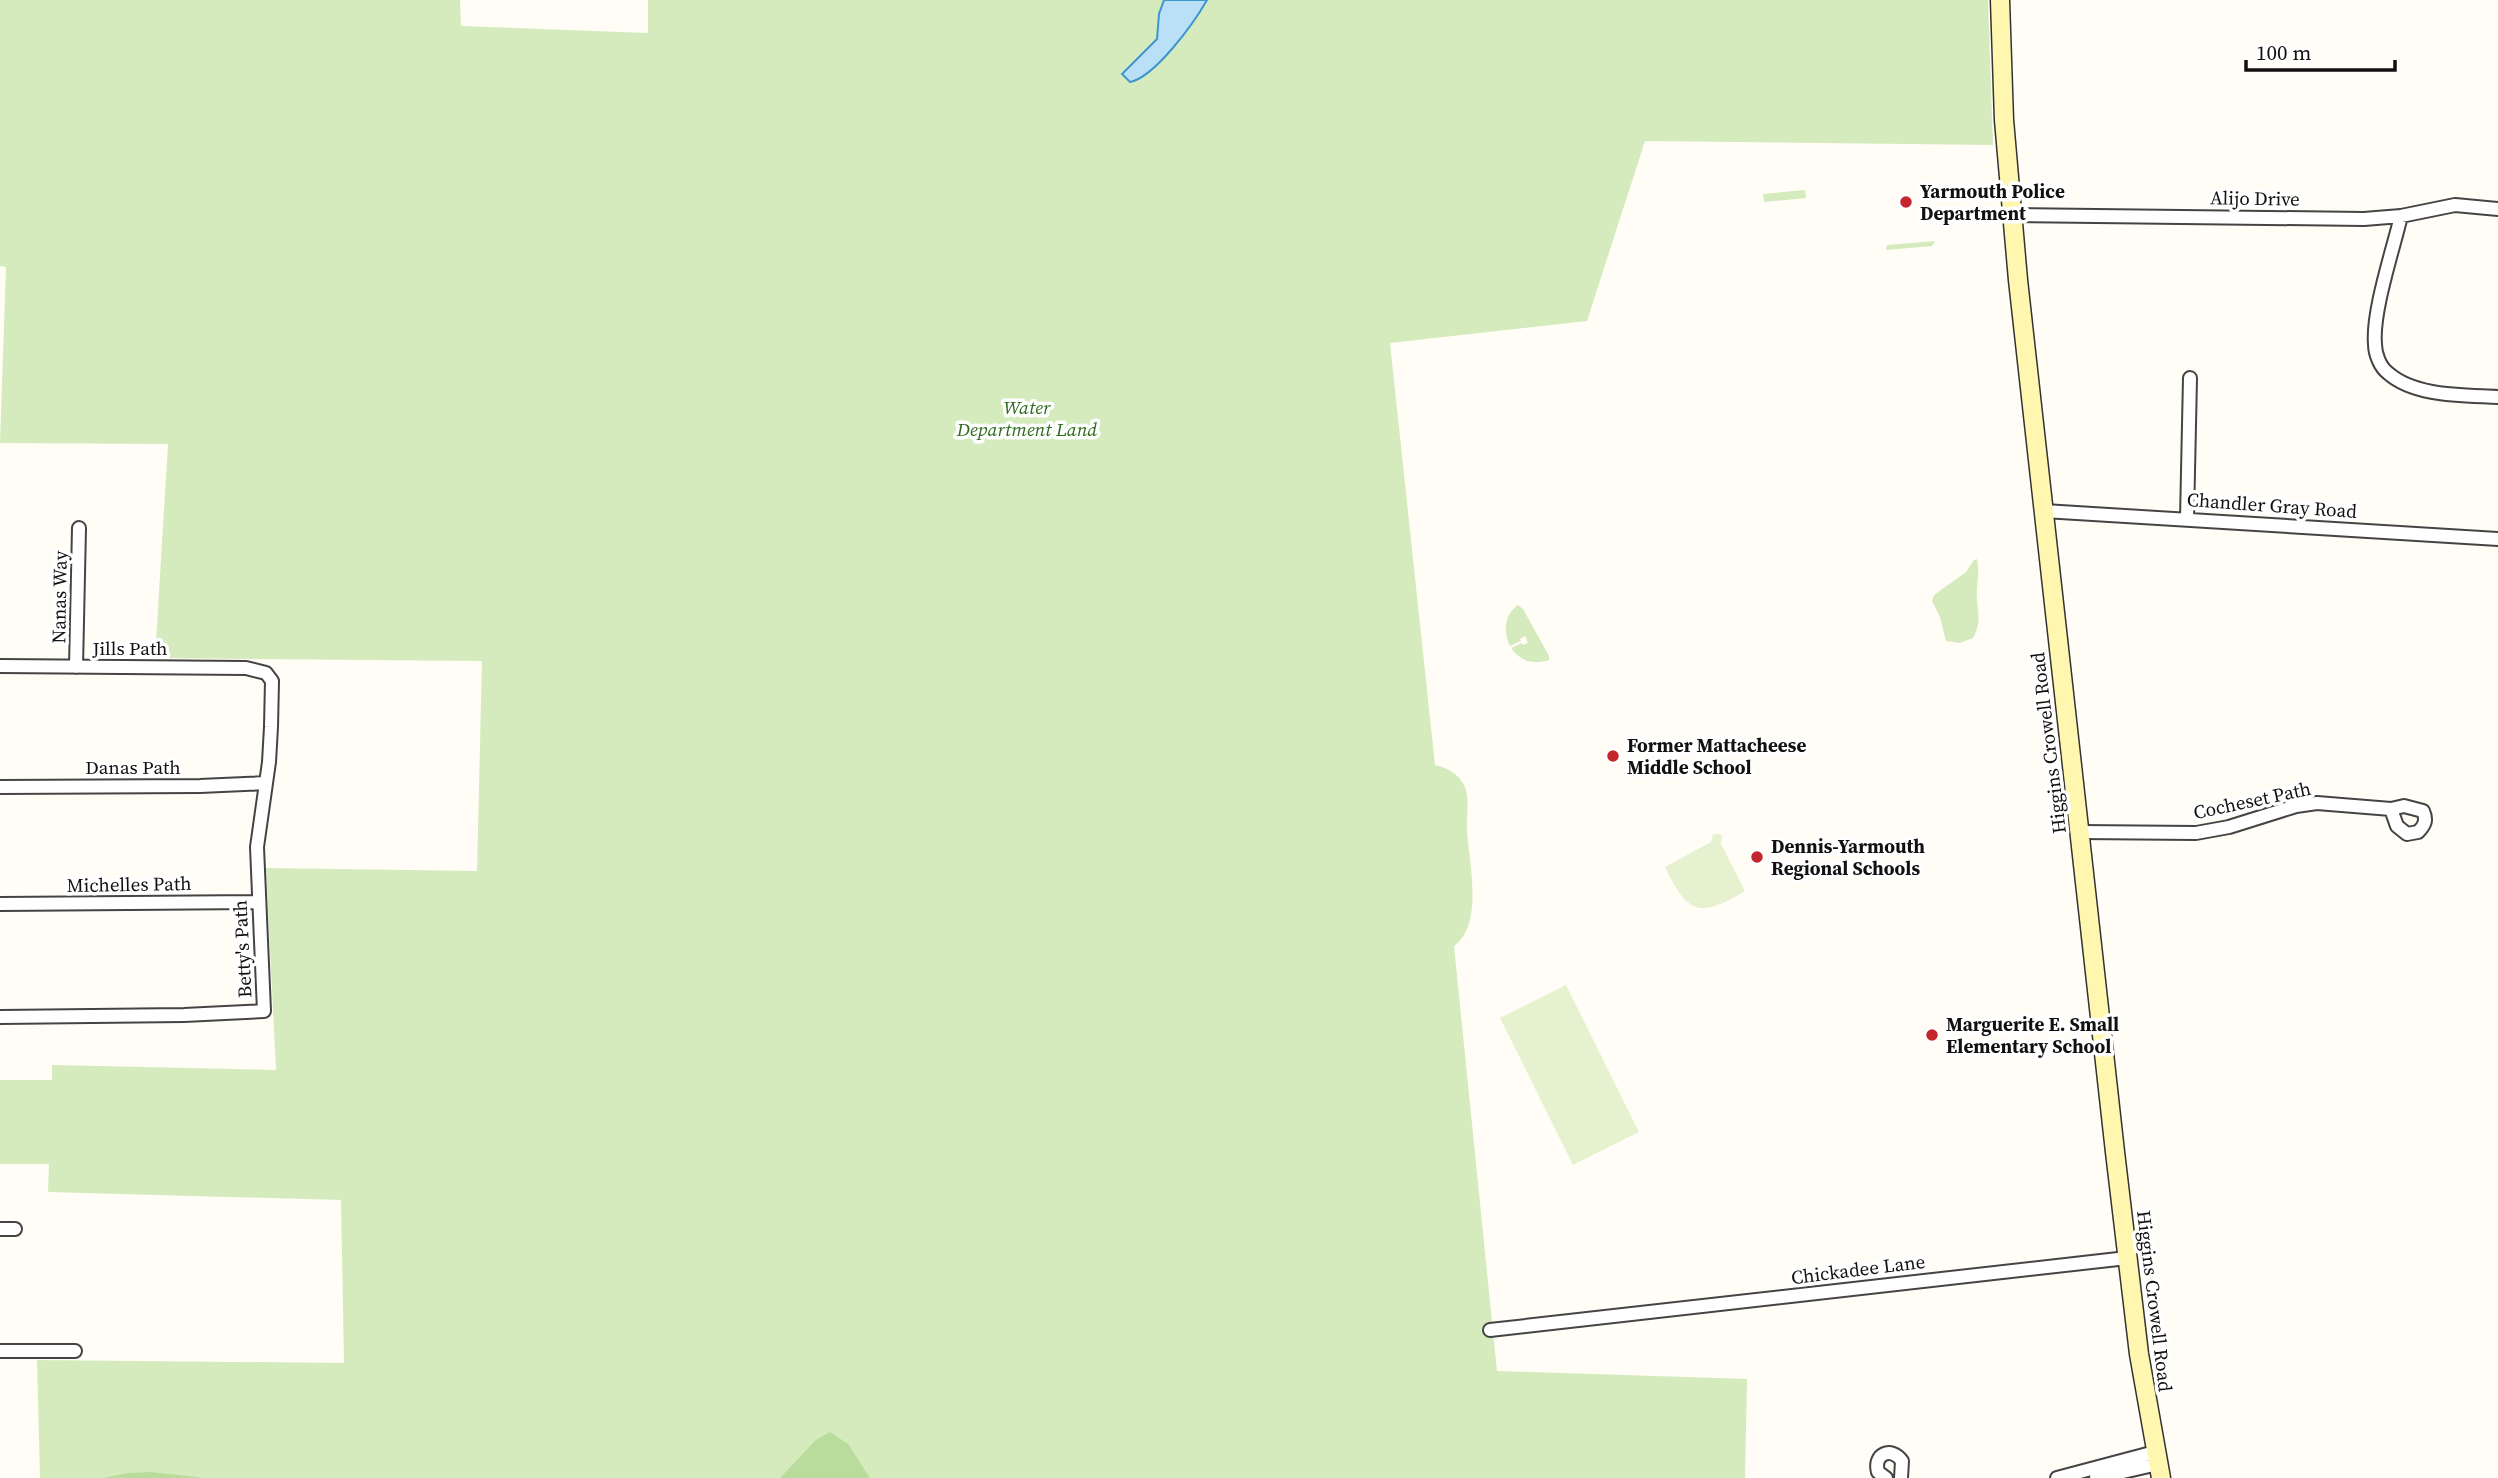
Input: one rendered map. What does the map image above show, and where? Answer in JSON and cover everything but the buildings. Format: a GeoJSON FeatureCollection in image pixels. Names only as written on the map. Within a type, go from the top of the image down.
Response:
{"type":"FeatureCollection","features":[{"type":"Feature","properties":{"kind":"main road","name":"Higgins Crowell Road"},"geometry":{"type":"LineString","coordinates":[[2000,0],[2004,120],[2011,215],[2127,1258],[2139,1354],[2158,1465]]}},
{"type":"Feature","properties":{"kind":"street","name":"Alijo Drive"},"geometry":{"type":"LineString","coordinates":[[2011,215],[2364,219],[2401,216],[2455,205],[2498,209]]}},
{"type":"Feature","properties":{"kind":"street"},"geometry":{"type":"LineString","coordinates":[[2401,216],[2377,320],[2374,344],[2378,359],[2386,372],[2413,387],[2498,397]]}},
{"type":"Feature","properties":{"kind":"street"},"geometry":{"type":"LineString","coordinates":[[2187,519],[2190,378]]}},
{"type":"Feature","properties":{"kind":"street","name":"Chandler Gray Road"},"geometry":{"type":"LineString","coordinates":[[2044,511],[2498,540]]}},
{"type":"Feature","properties":{"kind":"street","name":"Nanas Way"},"geometry":{"type":"LineString","coordinates":[[76,667],[79,528]]}},
{"type":"Feature","properties":{"kind":"street","name":"Jills Path"},"geometry":{"type":"LineString","coordinates":[[0,666],[246,668],[260,671]]}},
{"type":"Feature","properties":{"kind":"street","name":"Betty's Path"},"geometry":{"type":"LineString","coordinates":[[0,1017],[184,1015],[264,1011],[257,847],[269,762],[272,681],[266,673],[260,671]]}},
{"type":"Feature","properties":{"kind":"street","name":"Danas Path"},"geometry":{"type":"LineString","coordinates":[[0,787],[266,783]]}},
{"type":"Feature","properties":{"kind":"street","name":"Cocheset Path"},"geometry":{"type":"LineString","coordinates":[[2080,832],[2196,833],[2229,827],[2296,806],[2317,803],[2390,809]]}},
{"type":"Feature","properties":{"kind":"street","name":"Michelles Path"},"geometry":{"type":"LineString","coordinates":[[0,905],[259,902]]}},
{"type":"Feature","properties":{"kind":"street"},"geometry":{"type":"LineString","coordinates":[[0,1229],[15,1229]]}},
{"type":"Feature","properties":{"kind":"street","name":"Chickadee Lane"},"geometry":{"type":"LineString","coordinates":[[1490,1330],[2127,1258]]}},
{"type":"Feature","properties":{"kind":"street"},"geometry":{"type":"LineString","coordinates":[[0,1351],[75,1351]]}},
{"type":"Feature","properties":{"kind":"street"},"geometry":{"type":"LineString","coordinates":[[1886,1478],[1878,1472],[1877,1464],[1880,1456],[1888,1452],[1896,1454],[1902,1461],[1901,1478]]}},
{"type":"Feature","properties":{"kind":"street"},"geometry":{"type":"LineString","coordinates":[[2057,1478],[2110,1469],[2158,1465]]}},
{"type":"Feature","properties":{"kind":"street"},"geometry":{"type":"LineString","coordinates":[[2096,1478],[2110,1469]]}},
{"type":"Feature","properties":{"kind":"green space","name":"Water Department Land"},"geometry":{"type":"Polygon","coordinates":[[[0,0],[460,0],[461,26],[648,33],[648,0],[1988,0],[1993,145],[1645,141],[1587,321],[1390,343],[1435,765],[1457,776],[1465,787],[1467,798],[1472,908],[1463,936],[1454,946],[1497,1371],[1747,1379],[1745,1478],[40,1478],[37,1360],[344,1363],[341,1200],[48,1192],[49,1164],[0,1164],[0,1080],[52,1080],[52,1065],[276,1070],[266,868],[477,871],[482,661],[155,658],[168,444],[0,443],[6,267],[0,266],[0,0]]]}},
{"type":"Feature","properties":{"kind":"green space"},"geometry":{"type":"Polygon","coordinates":[[[1805,190],[1806,198],[1764,202],[1763,194],[1805,190]]]}},
{"type":"Feature","properties":{"kind":"green space"},"geometry":{"type":"Polygon","coordinates":[[[1935,241],[1932,246],[1886,250],[1887,245],[1935,241]]]}},
{"type":"Feature","properties":{"kind":"green space"},"geometry":{"type":"Polygon","coordinates":[[[1977,559],[1979,618],[1976,631],[1973,638],[1960,643],[1946,641],[1940,617],[1932,601],[1934,595],[1966,572],[1977,559]]]}},
{"type":"Feature","properties":{"kind":"green space"},"geometry":{"type":"Polygon","coordinates":[[[1518,605],[1523,609],[1549,660],[1527,661],[1511,648],[1528,643],[1525,636],[1510,646],[1508,641],[1507,619],[1518,605]]]}},
{"type":"Feature","properties":{"kind":"green space"},"geometry":{"type":"Polygon","coordinates":[[[1713,834],[1722,836],[1721,844],[1745,891],[1717,905],[1697,907],[1681,895],[1665,867],[1711,842],[1713,834]]]}},
{"type":"Feature","properties":{"kind":"green space"},"geometry":{"type":"Polygon","coordinates":[[[1566,985],[1639,1132],[1573,1165],[1500,1018],[1566,985]]]}},
{"type":"Feature","properties":{"kind":"green space"},"geometry":{"type":"Polygon","coordinates":[[[830,1432],[848,1444],[870,1478],[780,1478],[816,1440],[830,1432]]]}},
{"type":"Feature","properties":{"kind":"green space"},"geometry":{"type":"Polygon","coordinates":[[[150,1472],[202,1478],[103,1478],[150,1472]]]}},
{"type":"Feature","properties":{"kind":"water"},"geometry":{"type":"Polygon","coordinates":[[[1164,0],[1207,0],[1184,35],[1162,60],[1140,78],[1130,82],[1122,74],[1157,39],[1159,14],[1164,0]]]}},
{"type":"Feature","properties":{"kind":"place","name":"Yarmouth Police Department"},"geometry":{"type":"Point","coordinates":[1906,202]}},
{"type":"Feature","properties":{"kind":"place","name":"Former Mattacheese Middle School"},"geometry":{"type":"Point","coordinates":[1613,756]}},
{"type":"Feature","properties":{"kind":"place","name":"Dennis-Yarmouth Regional Schools"},"geometry":{"type":"Point","coordinates":[1757,857]}},
{"type":"Feature","properties":{"kind":"place","name":"Marguerite E. Small Elementary School"},"geometry":{"type":"Point","coordinates":[1932,1035]}}]}
